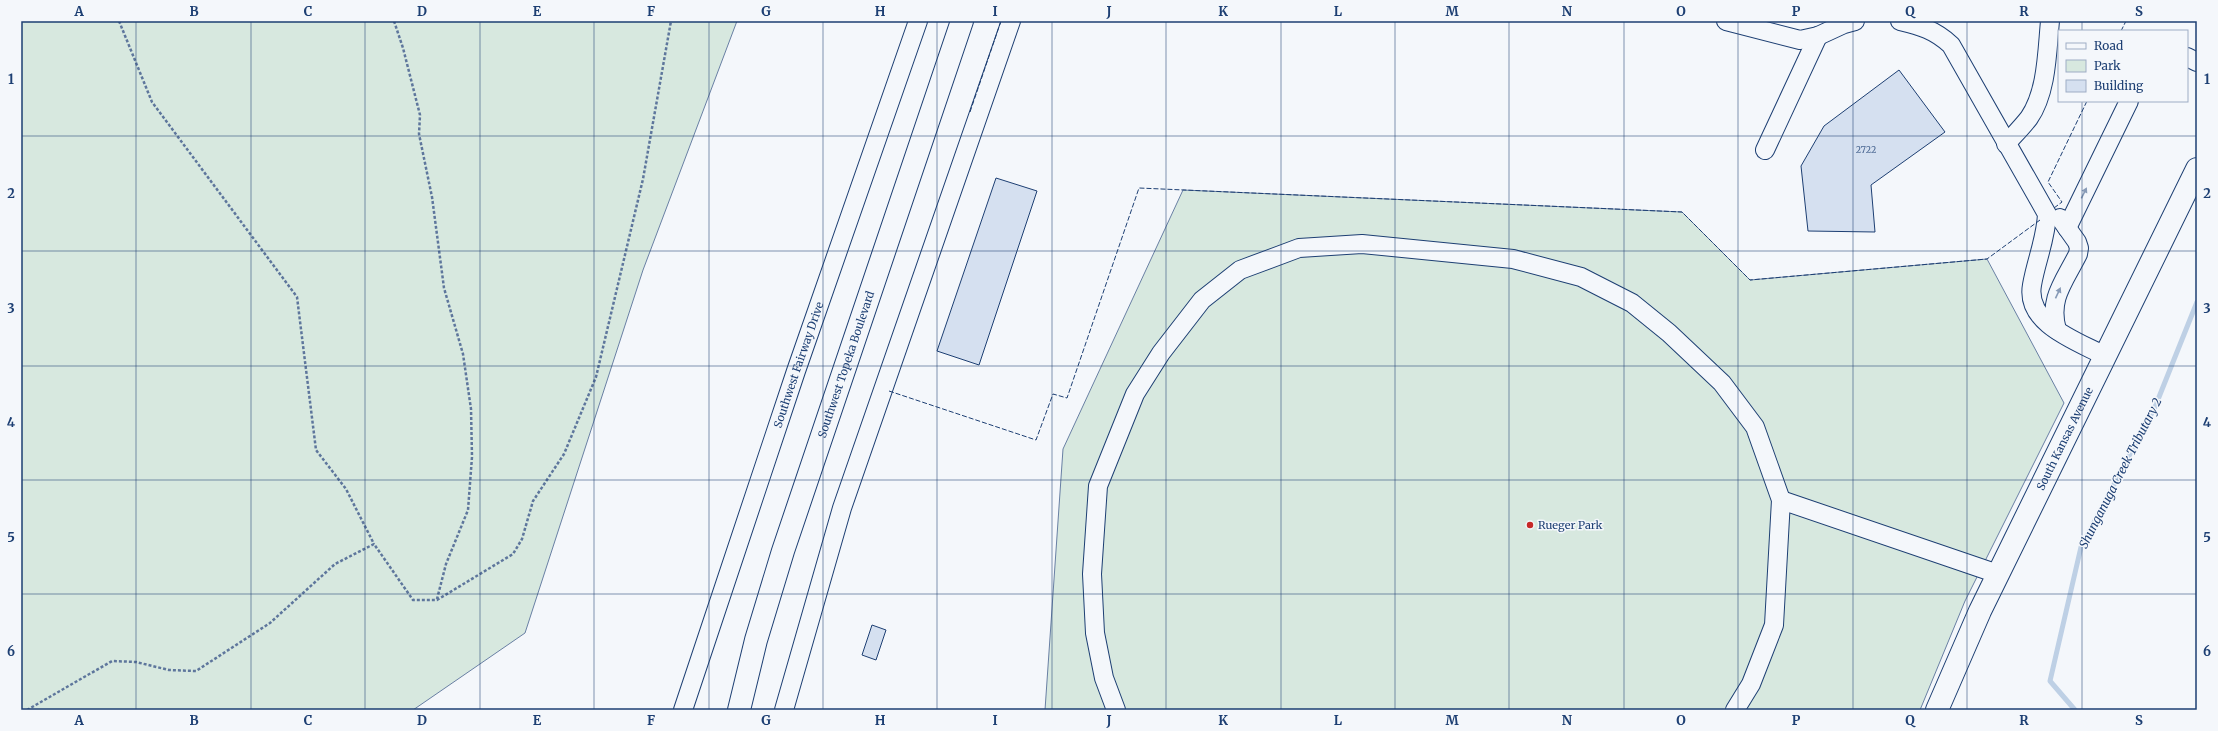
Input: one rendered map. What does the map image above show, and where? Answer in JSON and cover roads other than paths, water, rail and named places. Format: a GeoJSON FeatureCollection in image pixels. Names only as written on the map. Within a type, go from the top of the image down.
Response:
{"type":"FeatureCollection","features":[{"type":"Feature","properties":{"kind":"main road","name":"Southwest Topeka Boulevard"},"geometry":{"type":"LineString","coordinates":[[739,710],[756,640],[783,551],[962,21]]}},
{"type":"Feature","properties":{"kind":"main road","name":"South Kansas Avenue"},"geometry":{"type":"LineString","coordinates":[[1937,710],[1949,680],[1998,574],[2197,169]]}},
{"type":"Feature","properties":{"kind":"street","name":"Southwest Fairway Drive"},"geometry":{"type":"LineString","coordinates":[[683,710],[796,371],[918,21]]}},
{"type":"Feature","properties":{"kind":"street"},"geometry":{"type":"LineString","coordinates":[[784,710],[842,508],[1011,21]]}},
{"type":"Feature","properties":{"kind":"street"},"geometry":{"type":"LineString","coordinates":[[1726,21],[1800,40],[1818,36],[1844,24],[1855,21]]}},
{"type":"Feature","properties":{"kind":"street"},"geometry":{"type":"LineString","coordinates":[[1900,21],[1922,26],[1937,32],[1951,44],[2006,144],[2048,214],[2044,242],[2032,285],[2031,298],[2034,308],[2044,320],[2057,330],[2105,356]]}},
{"type":"Feature","properties":{"kind":"street"},"geometry":{"type":"LineString","coordinates":[[2006,144],[2029,117],[2037,102],[2042,84],[2050,21]]}},
{"type":"Feature","properties":{"kind":"street"},"geometry":{"type":"LineString","coordinates":[[1765,150],[1818,36]]}},
{"type":"Feature","properties":{"kind":"street"},"geometry":{"type":"LineString","coordinates":[[2188,58],[2197,62]]}},
{"type":"Feature","properties":{"kind":"street"},"geometry":{"type":"LineString","coordinates":[[2067,228],[2129,102]]}},
{"type":"Feature","properties":{"kind":"street"},"geometry":{"type":"LineString","coordinates":[[2048,214],[2060,218],[2079,248],[2078,254],[2053,305],[2053,317],[2057,330]]}},
{"type":"Feature","properties":{"kind":"street"},"geometry":{"type":"LineString","coordinates":[[1116,710],[1104,678],[1095,633],[1092,574],[1098,486],[1135,394],[1161,353],[1202,300],[1240,270],[1299,248],[1362,244],[1512,259],[1581,277],[1632,303],[1669,333],[1722,383],[1755,427],[1781,500],[1774,625],[1751,684],[1735,710]]}},
{"type":"Feature","properties":{"kind":"street"},"geometry":{"type":"LineString","coordinates":[[1781,500],[1998,574]]}},
{"type":"Feature","properties":{"kind":"waterway","name":"Shunganuga Creek Tributary 2"},"geometry":{"type":"LineString","coordinates":[[2075,710],[2050,681],[2081,547],[2155,407],[2197,302]]}},
{"type":"Feature","properties":{"kind":"place","name":"Rueger Park"},"geometry":{"type":"Point","coordinates":[1530,525]}}]}
